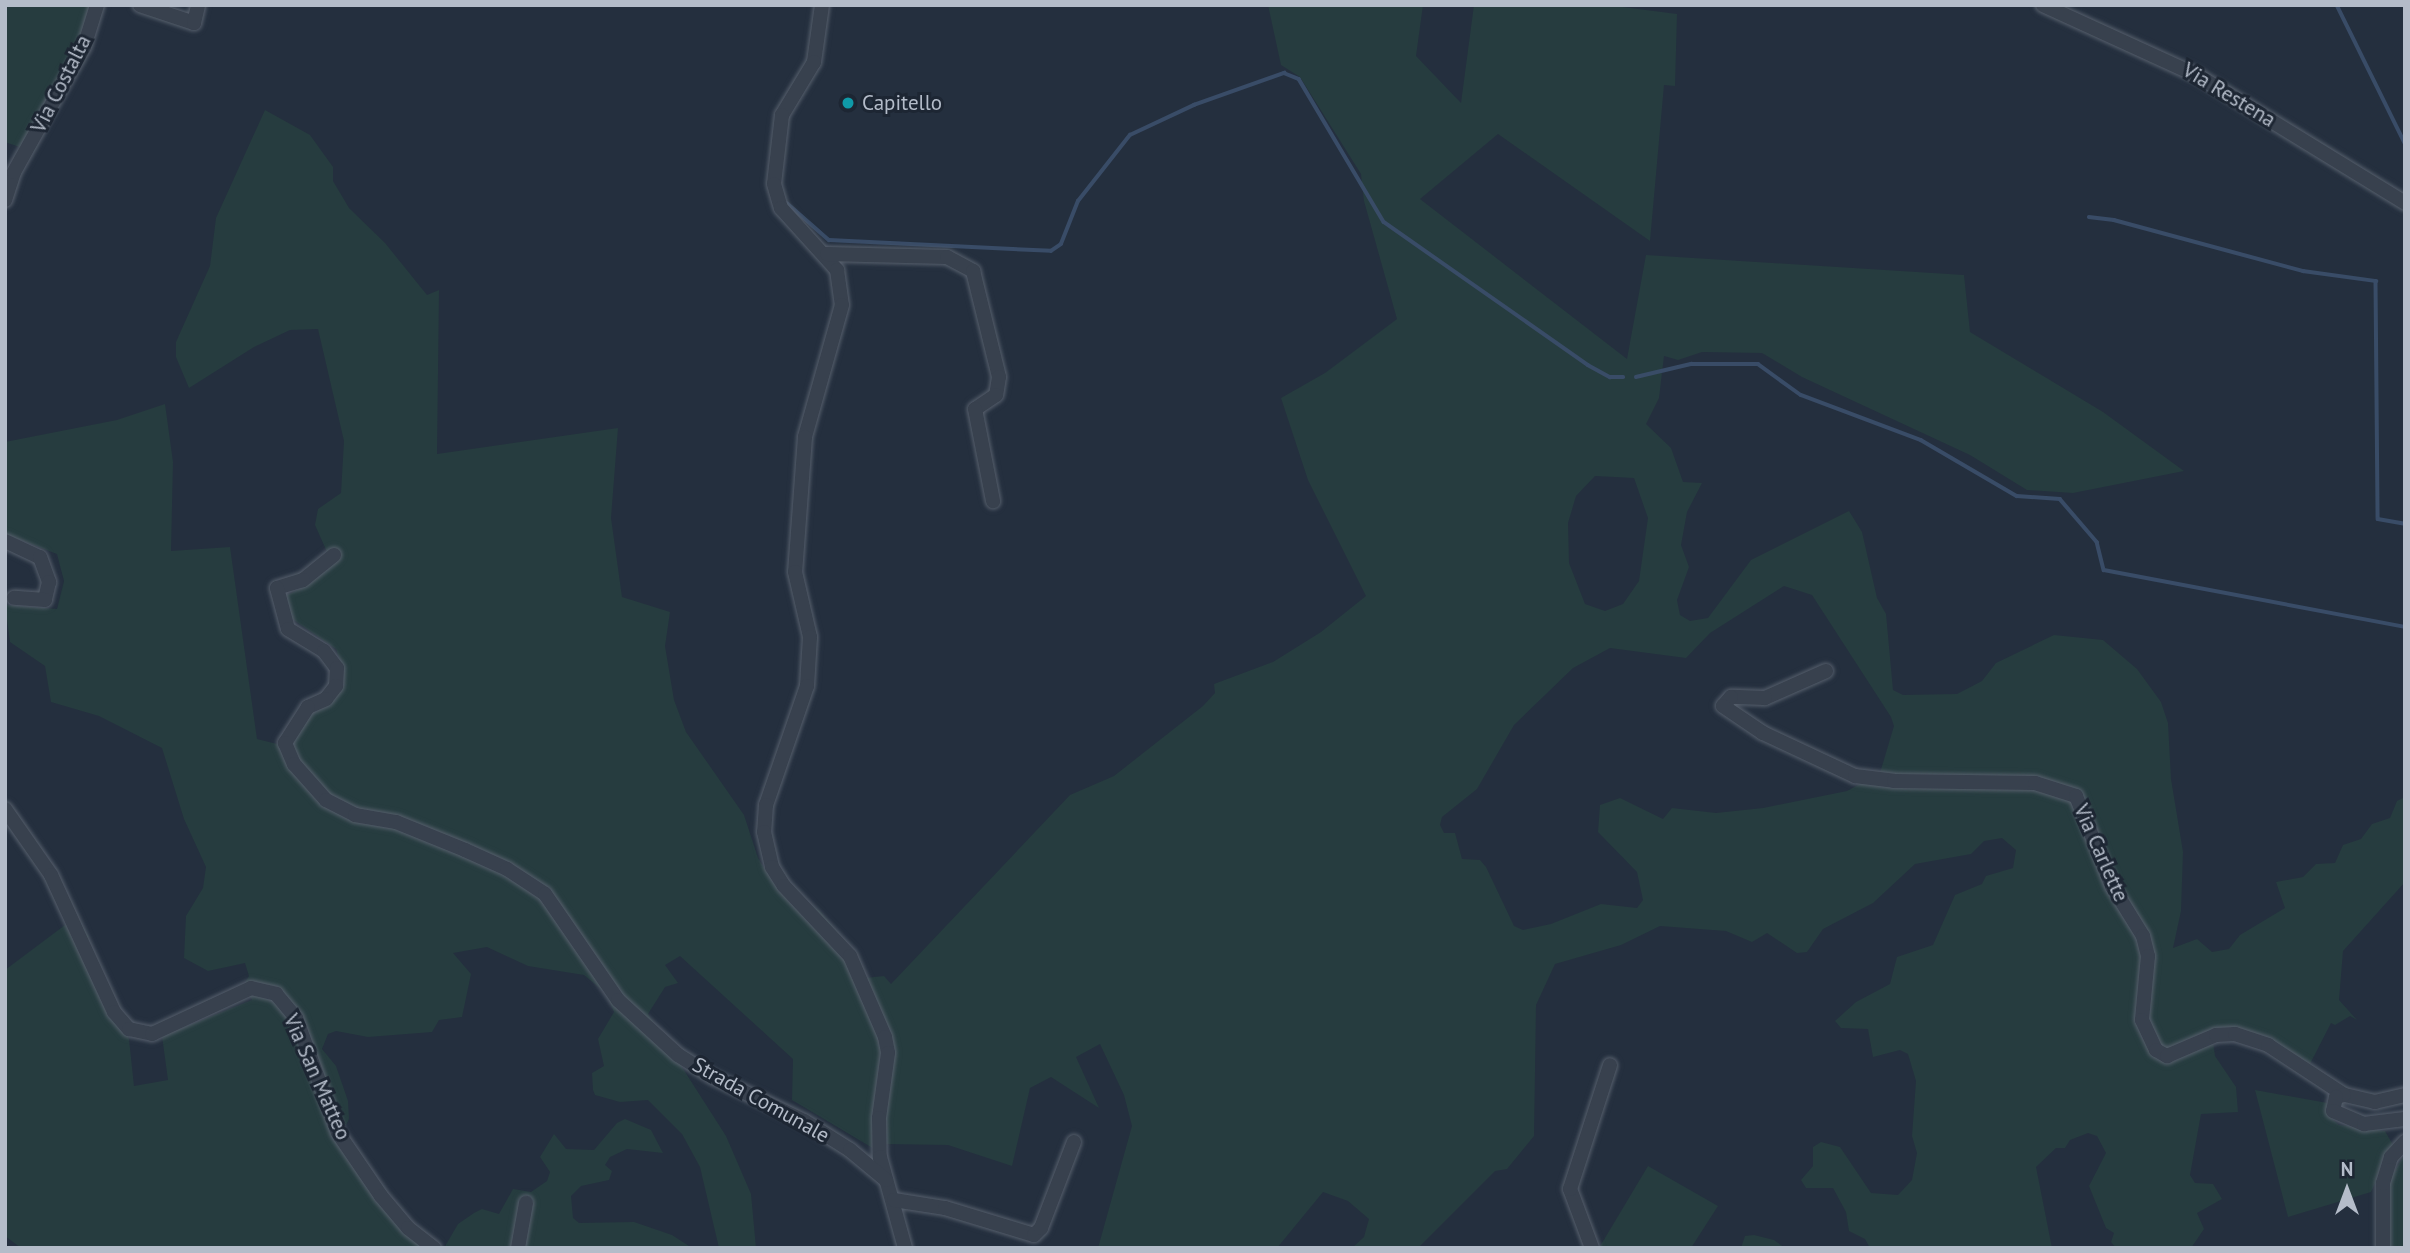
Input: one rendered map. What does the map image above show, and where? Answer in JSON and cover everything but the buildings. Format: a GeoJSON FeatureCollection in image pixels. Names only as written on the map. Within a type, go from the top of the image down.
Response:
{"type":"FeatureCollection","features":[{"type":"Feature","properties":{"kind":"street","name":"Via Costalta"},"geometry":{"type":"LineString","coordinates":[[5,200],[14,172],[84,47],[97,5]]}},
{"type":"Feature","properties":{"kind":"street"},"geometry":{"type":"LineString","coordinates":[[140,5],[194,23],[198,5]]}},
{"type":"Feature","properties":{"kind":"street"},"geometry":{"type":"LineString","coordinates":[[822,5],[814,62],[782,115],[774,184],[781,208],[827,254],[836,270],[842,305],[804,438],[795,572],[810,637],[810,667],[800,710],[766,805],[764,832],[772,867],[784,886],[850,956],[885,1037],[888,1053],[879,1118],[880,1157],[894,1200],[905,1248]]}},
{"type":"Feature","properties":{"kind":"street","name":"Via Restena"},"geometry":{"type":"LineString","coordinates":[[2043,5],[2198,76],[2405,203]]}},
{"type":"Feature","properties":{"kind":"street"},"geometry":{"type":"LineString","coordinates":[[827,254],[947,257],[973,271],[999,377],[996,395],[975,409],[993,501]]}},
{"type":"Feature","properties":{"kind":"street"},"geometry":{"type":"LineString","coordinates":[[5,541],[40,557],[48,582],[45,600],[14,598]]}},
{"type":"Feature","properties":{"kind":"street","name":"Strada Comunale"},"geometry":{"type":"LineString","coordinates":[[334,555],[303,580],[276,588],[288,629],[324,651],[337,668],[336,686],[326,699],[308,707],[285,743],[294,764],[309,781],[326,800],[355,815],[396,822],[465,850],[507,869],[545,894],[618,1000],[678,1055],[804,1121],[850,1150],[887,1181]]}},
{"type":"Feature","properties":{"kind":"street","name":"Via Carlette"},"geometry":{"type":"LineString","coordinates":[[1826,671],[1765,698],[1731,697],[1723,706],[1763,733],[1855,776],[1894,782],[2035,783],[2076,796],[2112,886],[2143,936],[2148,956],[2142,1020],[2156,1050],[2167,1056],[2216,1035],[2235,1034],[2268,1045],[2344,1095]]}},
{"type":"Feature","properties":{"kind":"street","name":"Via San Matteo"},"geometry":{"type":"LineString","coordinates":[[5,809],[51,875],[114,1012],[129,1029],[152,1034],[251,988],[276,994],[296,1017],[338,1133],[381,1196],[408,1228],[434,1248]]}},
{"type":"Feature","properties":{"kind":"street"},"geometry":{"type":"LineString","coordinates":[[1592,1248],[1570,1189],[1610,1065]]}},
{"type":"Feature","properties":{"kind":"street"},"geometry":{"type":"LineString","coordinates":[[2405,1095],[2375,1102],[2344,1095],[2336,1097],[2336,1116],[2364,1124],[2405,1119]]}},
{"type":"Feature","properties":{"kind":"street"},"geometry":{"type":"LineString","coordinates":[[894,1200],[945,1208],[1034,1235],[1041,1228],[1074,1142]]}},
{"type":"Feature","properties":{"kind":"street"},"geometry":{"type":"LineString","coordinates":[[2383,1248],[2383,1183],[2391,1157],[2405,1142]]}},
{"type":"Feature","properties":{"kind":"street"},"geometry":{"type":"LineString","coordinates":[[518,1248],[526,1203]]}},
{"type":"Feature","properties":{"kind":"green space"},"geometry":{"type":"Polygon","coordinates":[[[5,5],[100,5],[34,152],[5,142],[5,5]]]}},
{"type":"Feature","properties":{"kind":"green space"},"geometry":{"type":"Polygon","coordinates":[[[1268,5],[1423,5],[1416,56],[1461,103],[1474,5],[1607,5],[1677,14],[1675,86],[1664,85],[1650,241],[1498,134],[1420,199],[1627,359],[1646,255],[1964,275],[1970,332],[2103,412],[2184,471],[2073,493],[2027,490],[1970,455],[1802,377],[1762,353],[1702,352],[1678,360],[1664,356],[1659,398],[1646,424],[1671,448],[1683,482],[1702,483],[1687,512],[1681,545],[1689,567],[1677,600],[1680,615],[1690,621],[1708,618],[1751,560],[1849,511],[1862,532],[1877,598],[1886,614],[1893,690],[1903,695],[1957,694],[1982,681],[1996,663],[2054,635],[2103,640],[2137,669],[2161,702],[2168,723],[2171,779],[2183,852],[2181,911],[2173,948],[2197,939],[2212,952],[2229,949],[2240,935],[2285,908],[2276,882],[2303,877],[2316,864],[2335,863],[2343,845],[2361,839],[2372,824],[2390,818],[2397,801],[2405,797],[2405,882],[2343,951],[2339,1000],[2357,1020],[2350,1016],[2335,1025],[2331,1023],[2310,1064],[2252,1034],[2213,1042],[2215,1056],[2236,1087],[2238,1112],[2201,1114],[2190,1175],[2195,1183],[2213,1184],[2222,1199],[2197,1213],[2204,1229],[2191,1248],[2116,1248],[2111,1242],[2114,1233],[2106,1228],[2089,1186],[2106,1153],[2097,1136],[2088,1133],[2070,1140],[2065,1148],[2056,1148],[2036,1167],[2052,1248],[1870,1248],[1865,1239],[1849,1231],[1846,1212],[1833,1188],[1806,1188],[1801,1180],[1813,1166],[1813,1147],[1821,1142],[1840,1147],[1871,1193],[1898,1195],[1912,1180],[1917,1153],[1912,1136],[1916,1081],[1908,1054],[1900,1050],[1873,1057],[1868,1029],[1841,1028],[1835,1021],[1856,1002],[1890,984],[1897,957],[1933,945],[1955,895],[1982,884],[1986,876],[2013,868],[2016,850],[2002,838],[1984,841],[1971,854],[1915,864],[1873,903],[1823,929],[1807,952],[1797,953],[1767,933],[1752,942],[1726,931],[1660,926],[1621,945],[1555,964],[1536,1005],[1534,1136],[1507,1169],[1495,1171],[1418,1248],[1352,1248],[1364,1237],[1369,1219],[1348,1201],[1323,1192],[1277,1248],[1098,1248],[1132,1126],[1124,1095],[1100,1044],[1076,1057],[1099,1108],[1051,1077],[1030,1088],[1012,1166],[948,1145],[884,1144],[876,1150],[792,1100],[793,1059],[680,956],[665,965],[678,983],[665,987],[648,1014],[726,1136],[751,1194],[756,1248],[719,1248],[700,1167],[682,1134],[648,1100],[620,1102],[595,1095],[592,1073],[604,1066],[598,1039],[614,1012],[606,993],[584,975],[528,966],[487,947],[453,953],[471,974],[462,1017],[439,1020],[432,1032],[368,1037],[336,1031],[328,1034],[322,1049],[336,1066],[348,1101],[349,1119],[346,1125],[336,1125],[398,1213],[442,1248],[21,1248],[5,1236],[5,970],[77,916],[89,937],[78,943],[129,1039],[134,1086],[168,1080],[162,1036],[252,1000],[244,984],[249,976],[245,963],[208,971],[184,958],[186,916],[203,888],[206,867],[184,819],[162,748],[99,716],[51,702],[45,666],[10,642],[5,605],[57,609],[64,581],[57,554],[5,534],[5,442],[117,420],[165,404],[173,462],[171,551],[230,547],[257,739],[277,744],[291,755],[299,722],[334,700],[344,671],[336,649],[288,616],[287,595],[310,584],[332,563],[315,525],[318,509],[341,493],[344,441],[318,329],[290,330],[254,347],[189,388],[176,357],[176,342],[210,266],[216,218],[265,110],[310,135],[333,167],[333,181],[349,208],[385,243],[427,295],[439,290],[437,454],[618,428],[611,518],[622,597],[670,612],[665,646],[674,700],[686,732],[744,815],[758,858],[779,891],[819,910],[845,941],[865,978],[884,976],[891,984],[1070,795],[1114,776],[1203,706],[1215,693],[1214,684],[1273,662],[1321,632],[1366,596],[1308,480],[1281,398],[1325,373],[1397,319],[1364,201],[1361,174],[1300,77],[1281,65],[1268,5]],[[1595,476],[1576,496],[1568,523],[1569,563],[1585,604],[1605,611],[1623,604],[1639,581],[1648,518],[1634,478],[1595,476]],[[1784,586],[1710,633],[1686,658],[1610,648],[1573,668],[1514,725],[1477,789],[1442,817],[1440,825],[1444,833],[1455,833],[1462,859],[1480,860],[1486,867],[1514,926],[1523,930],[1551,924],[1601,904],[1637,908],[1643,900],[1637,872],[1598,832],[1600,805],[1620,798],[1663,819],[1672,808],[1716,813],[1763,808],[1847,791],[1880,773],[1894,726],[1891,717],[1812,595],[1784,586]]]}},
{"type":"Feature","properties":{"kind":"green space"},"geometry":{"type":"Polygon","coordinates":[[[2255,1090],[2333,1104],[2331,1118],[2339,1125],[2385,1131],[2393,1145],[2371,1192],[2288,1217],[2255,1090]]]}},
{"type":"Feature","properties":{"kind":"green space"},"geometry":{"type":"Polygon","coordinates":[[[625,1119],[651,1130],[663,1153],[627,1149],[610,1157],[605,1165],[612,1171],[609,1180],[581,1186],[571,1196],[573,1218],[579,1223],[634,1222],[672,1235],[692,1248],[444,1248],[458,1224],[474,1213],[482,1209],[499,1214],[513,1189],[531,1192],[547,1181],[550,1172],[540,1157],[554,1134],[566,1149],[594,1150],[617,1123],[625,1119]]]}},
{"type":"Feature","properties":{"kind":"green space"},"geometry":{"type":"Polygon","coordinates":[[[2405,1154],[2405,1248],[2384,1248],[2388,1181],[2405,1154]]]}},
{"type":"Feature","properties":{"kind":"green space"},"geometry":{"type":"Polygon","coordinates":[[[1648,1166],[1718,1206],[1691,1248],[1599,1248],[1648,1166]]]}},
{"type":"Feature","properties":{"kind":"green space"},"geometry":{"type":"Polygon","coordinates":[[[1754,1235],[1774,1240],[1785,1248],[1741,1248],[1745,1236],[1754,1235]]]}},
{"type":"Feature","properties":{"kind":"waterway"},"geometry":{"type":"LineString","coordinates":[[2337,5],[2405,143]]}},
{"type":"Feature","properties":{"kind":"waterway"},"geometry":{"type":"LineString","coordinates":[[787,203],[829,240],[1051,251],[1061,244],[1078,201],[1130,135],[1194,105],[1284,73],[1299,79],[1384,222],[1588,365],[1610,377],[1623,377]]}},
{"type":"Feature","properties":{"kind":"waterway"},"geometry":{"type":"LineString","coordinates":[[2089,217],[2114,220],[2303,271],[2376,281],[2378,519],[2405,524]]}},
{"type":"Feature","properties":{"kind":"waterway"},"geometry":{"type":"LineString","coordinates":[[1636,377],[1691,364],[1758,364],[1801,395],[1921,440],[2017,496],[2060,499],[2097,542],[2104,570],[2405,627]]}},
{"type":"Feature","properties":{"kind":"place","name":"Capitello"},"geometry":{"type":"Point","coordinates":[848,103]}}]}
